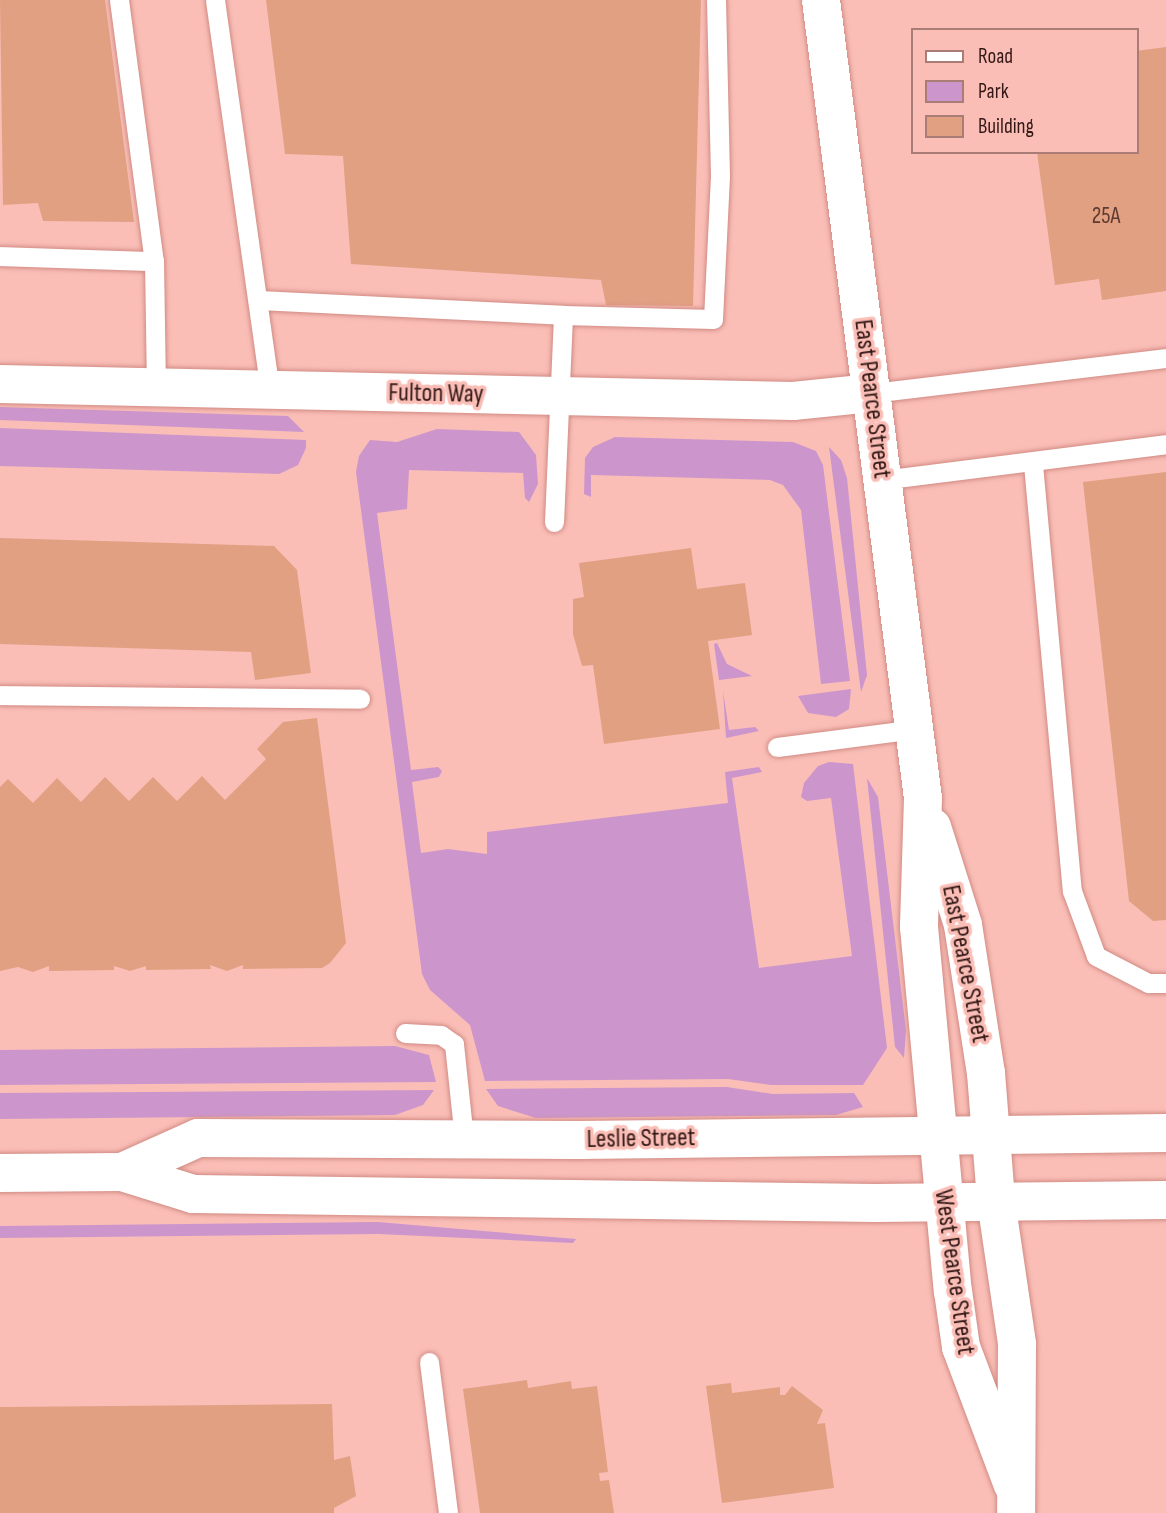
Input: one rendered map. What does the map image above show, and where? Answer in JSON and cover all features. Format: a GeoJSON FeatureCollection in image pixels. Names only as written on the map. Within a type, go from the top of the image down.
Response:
{"type":"FeatureCollection","features":[{"type":"Feature","properties":{"kind":"street","name":"East Pearce Street"},"geometry":{"type":"LineString","coordinates":[[821,0],[923,798],[919,926],[938,1134]]}},
{"type":"Feature","properties":{"kind":"street","name":"Fulton Way"},"geometry":{"type":"LineString","coordinates":[[0,384],[793,401],[872,393]]}},
{"type":"Feature","properties":{"kind":"street","name":"East Pearce Street"},"geometry":{"type":"LineString","coordinates":[[923,798],[963,925],[991,1133]]}},
{"type":"Feature","properties":{"kind":"street","name":"West Pearce Street"},"geometry":{"type":"LineString","coordinates":[[991,1133],[996,1201],[1017,1344],[1015,1499]]}},
{"type":"Feature","properties":{"kind":"street","name":"Leslie Street"},"geometry":{"type":"LineString","coordinates":[[122,1172],[198,1138],[464,1139],[1166,1133]]}},
{"type":"Feature","properties":{"kind":"street","name":"West Pearce Street"},"geometry":{"type":"LineString","coordinates":[[938,1134],[942,1202],[961,1347],[1015,1499]]}},
{"type":"Feature","properties":{"kind":"street","name":"Leslie Street"},"geometry":{"type":"LineString","coordinates":[[0,1173],[122,1172],[193,1194],[942,1202],[1166,1200]]}},
{"type":"Feature","properties":{"kind":"lane"},"geometry":{"type":"LineString","coordinates":[[119,0],[153,261],[156,388]]}},
{"type":"Feature","properties":{"kind":"lane"},"geometry":{"type":"LineString","coordinates":[[215,0],[271,390]]}},
{"type":"Feature","properties":{"kind":"lane"},"geometry":{"type":"LineString","coordinates":[[258,300],[563,315],[713,319],[720,176],[716,0]]}},
{"type":"Feature","properties":{"kind":"lane"},"geometry":{"type":"LineString","coordinates":[[0,256],[153,261]]}},
{"type":"Feature","properties":{"kind":"lane"},"geometry":{"type":"LineString","coordinates":[[554,522],[563,315]]}},
{"type":"Feature","properties":{"kind":"lane"},"geometry":{"type":"LineString","coordinates":[[872,393],[1166,358]]}},
{"type":"Feature","properties":{"kind":"lane"},"geometry":{"type":"LineString","coordinates":[[882,480],[1033,464],[1166,444]]}},
{"type":"Feature","properties":{"kind":"lane"},"geometry":{"type":"LineString","coordinates":[[1033,464],[1072,891],[1096,956],[1148,983],[1166,983]]}},
{"type":"Feature","properties":{"kind":"lane"},"geometry":{"type":"LineString","coordinates":[[0,695],[360,699]]}},
{"type":"Feature","properties":{"kind":"lane"},"geometry":{"type":"LineString","coordinates":[[777,747],[915,729]]}},
{"type":"Feature","properties":{"kind":"lane"},"geometry":{"type":"LineString","coordinates":[[405,1033],[441,1035],[454,1044],[464,1139]]}},
{"type":"Feature","properties":{"kind":"lane"},"geometry":{"type":"LineString","coordinates":[[429,1362],[448,1513]]}},
{"type":"Feature","properties":{"kind":"green space"},"geometry":{"type":"Polygon","coordinates":[[[0,407],[288,416],[304,432],[0,420],[0,407]]]}},
{"type":"Feature","properties":{"kind":"green space"},"geometry":{"type":"Polygon","coordinates":[[[0,428],[306,440],[306,448],[298,465],[279,474],[0,466],[0,428]]]}},
{"type":"Feature","properties":{"kind":"green space"},"geometry":{"type":"Polygon","coordinates":[[[437,429],[519,432],[536,455],[538,484],[529,502],[525,498],[523,473],[409,470],[407,509],[377,513],[411,770],[438,767],[442,771],[439,777],[412,782],[421,853],[448,849],[487,854],[487,832],[728,803],[725,772],[759,767],[762,772],[732,778],[759,968],[852,956],[831,798],[807,801],[801,797],[804,783],[818,766],[829,762],[853,764],[887,1048],[863,1085],[771,1085],[728,1079],[485,1081],[470,1025],[430,990],[422,974],[356,472],[359,456],[370,440],[397,442],[437,429]]]}},
{"type":"Feature","properties":{"kind":"green space"},"geometry":{"type":"Polygon","coordinates":[[[615,437],[793,442],[816,451],[823,465],[850,681],[821,684],[801,510],[783,485],[770,480],[591,475],[591,497],[584,494],[585,458],[593,447],[615,437]]]}},
{"type":"Feature","properties":{"kind":"green space"},"geometry":{"type":"Polygon","coordinates":[[[829,447],[841,460],[847,478],[867,675],[861,692],[829,447]]]}},
{"type":"Feature","properties":{"kind":"green space"},"geometry":{"type":"Polygon","coordinates":[[[717,643],[727,664],[752,676],[719,680],[714,644],[717,643]]]}},
{"type":"Feature","properties":{"kind":"green space"},"geometry":{"type":"Polygon","coordinates":[[[851,689],[849,709],[836,717],[808,713],[798,696],[851,689]]]}},
{"type":"Feature","properties":{"kind":"green space"},"geometry":{"type":"Polygon","coordinates":[[[723,691],[729,730],[755,727],[759,731],[726,738],[723,691]]]}},
{"type":"Feature","properties":{"kind":"green space"},"geometry":{"type":"Polygon","coordinates":[[[867,778],[878,797],[906,1030],[904,1058],[895,1047],[867,778]]]}},
{"type":"Feature","properties":{"kind":"green space"},"geometry":{"type":"Polygon","coordinates":[[[395,1046],[429,1055],[436,1082],[0,1085],[0,1050],[395,1046]]]}},
{"type":"Feature","properties":{"kind":"green space"},"geometry":{"type":"Polygon","coordinates":[[[727,1087],[773,1094],[854,1093],[863,1107],[836,1115],[536,1118],[498,1106],[486,1089],[727,1087]]]}},
{"type":"Feature","properties":{"kind":"green space"},"geometry":{"type":"Polygon","coordinates":[[[434,1090],[423,1105],[395,1115],[0,1119],[0,1093],[434,1090]]]}},
{"type":"Feature","properties":{"kind":"green space"},"geometry":{"type":"Polygon","coordinates":[[[378,1222],[576,1239],[573,1243],[378,1234],[0,1238],[0,1226],[378,1222]]]}},
{"type":"Feature","properties":{"kind":"building"},"geometry":{"type":"Polygon","coordinates":[[[0,0],[105,0],[134,222],[43,221],[38,203],[3,205],[0,0]]]}},
{"type":"Feature","properties":{"kind":"building"},"geometry":{"type":"Polygon","coordinates":[[[266,0],[701,0],[693,306],[606,305],[601,280],[351,264],[343,156],[285,154],[266,0]]]}},
{"type":"Feature","properties":{"kind":"building"},"geometry":{"type":"Polygon","coordinates":[[[1166,47],[1166,291],[1102,300],[1099,279],[1055,285],[1037,154],[1138,154],[1138,51],[1166,47]]]}},
{"type":"Feature","properties":{"kind":"building"},"geometry":{"type":"Polygon","coordinates":[[[1166,472],[1166,920],[1153,921],[1129,901],[1083,482],[1166,472]]]}},
{"type":"Feature","properties":{"kind":"building"},"geometry":{"type":"Polygon","coordinates":[[[0,538],[274,546],[297,570],[311,673],[255,680],[251,652],[0,644],[0,538]]]}},
{"type":"Feature","properties":{"kind":"building"},"geometry":{"type":"Polygon","coordinates":[[[691,548],[697,589],[745,583],[752,635],[708,641],[720,729],[604,744],[593,665],[582,666],[573,634],[573,599],[584,597],[579,563],[691,548]]]}},
{"type":"Feature","properties":{"kind":"building"},"geometry":{"type":"Polygon","coordinates":[[[317,718],[346,943],[330,963],[322,968],[243,969],[243,965],[227,971],[210,965],[211,969],[146,970],[146,966],[130,971],[114,966],[114,970],[49,971],[49,966],[33,972],[18,967],[0,971],[0,787],[8,779],[33,803],[57,778],[81,802],[105,777],[129,801],[153,777],[177,801],[202,776],[225,800],[266,759],[257,749],[283,722],[317,718]]]}},
{"type":"Feature","properties":{"kind":"building"},"geometry":{"type":"Polygon","coordinates":[[[527,1380],[528,1388],[571,1381],[572,1389],[597,1386],[608,1472],[599,1473],[600,1481],[609,1480],[614,1513],[480,1513],[463,1389],[527,1380]]]}},
{"type":"Feature","properties":{"kind":"building"},"geometry":{"type":"Polygon","coordinates":[[[731,1383],[732,1393],[780,1387],[780,1395],[785,1395],[792,1386],[823,1410],[817,1424],[825,1423],[834,1488],[722,1503],[706,1386],[731,1383]]]}},
{"type":"Feature","properties":{"kind":"building"},"geometry":{"type":"Polygon","coordinates":[[[332,1404],[334,1460],[350,1456],[356,1496],[334,1508],[334,1513],[0,1513],[0,1407],[332,1404]]]}}]}
